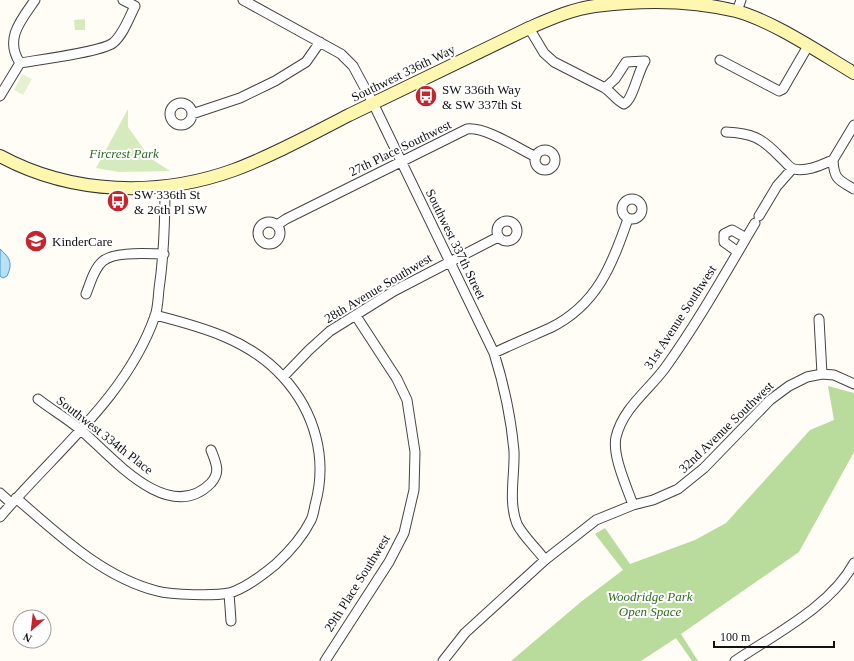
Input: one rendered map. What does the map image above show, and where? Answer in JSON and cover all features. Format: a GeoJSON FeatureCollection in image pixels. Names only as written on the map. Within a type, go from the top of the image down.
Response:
{"type":"FeatureCollection","features":[{"type":"Feature","properties":{"kind":"main road","name":"Southwest 336th Way"},"geometry":{"type":"LineString","coordinates":[[0,156],[32,171],[72,182],[112,189],[165,186],[207,178],[235,169],[529,28],[555,17],[594,6],[658,0],[739,6],[854,73]]}},
{"type":"Feature","properties":{"kind":"street"},"geometry":{"type":"LineString","coordinates":[[20,63],[14,53],[14,38],[20,23],[36,0]]}},
{"type":"Feature","properties":{"kind":"street"},"geometry":{"type":"LineString","coordinates":[[0,96],[20,63],[108,45],[119,36],[136,6],[123,0]]}},
{"type":"Feature","properties":{"kind":"street","name":"Southwest 337th Street"},"geometry":{"type":"LineString","coordinates":[[243,0],[341,54],[353,66],[373,103],[494,353],[504,384],[510,415],[514,452],[512,489],[514,513],[518,525],[545,560]]}},
{"type":"Feature","properties":{"kind":"street"},"geometry":{"type":"LineString","coordinates":[[529,28],[544,53],[554,62],[605,88],[619,102],[624,104],[628,102],[639,70],[645,61],[626,62],[615,79],[605,88]]}},
{"type":"Feature","properties":{"kind":"street"},"geometry":{"type":"LineString","coordinates":[[192,114],[240,98],[275,81],[306,62],[320,42]]}},
{"type":"Feature","properties":{"kind":"street"},"geometry":{"type":"LineString","coordinates":[[720,60],[779,91],[783,90],[808,46]]}},
{"type":"Feature","properties":{"kind":"street"},"geometry":{"type":"LineString","coordinates":[[854,125],[833,160],[836,178],[854,189]]}},
{"type":"Feature","properties":{"kind":"street","name":"27th Place Southwest"},"geometry":{"type":"LineString","coordinates":[[277,225],[286,219],[467,129],[475,128],[489,132],[516,148],[536,157]]}},
{"type":"Feature","properties":{"kind":"street"},"geometry":{"type":"LineString","coordinates":[[726,132],[746,132],[755,137],[769,145],[792,169],[804,170],[833,160]]}},
{"type":"Feature","properties":{"kind":"street","name":"31st Avenue Southwest"},"geometry":{"type":"LineString","coordinates":[[632,505],[616,454],[616,439],[620,425],[627,411],[664,369],[738,252],[777,186],[792,169]]}},
{"type":"Feature","properties":{"kind":"street"},"geometry":{"type":"LineString","coordinates":[[0,517],[82,431],[139,352],[155,315],[164,254],[165,186]]}},
{"type":"Feature","properties":{"kind":"street"},"geometry":{"type":"LineString","coordinates":[[494,353],[551,327],[575,312],[605,278],[628,219]]}},
{"type":"Feature","properties":{"kind":"street"},"geometry":{"type":"LineString","coordinates":[[738,252],[724,242],[724,234],[732,230],[746,238]]}},
{"type":"Feature","properties":{"kind":"street","name":"28th Avenue Southwest"},"geometry":{"type":"LineString","coordinates":[[283,377],[330,331],[394,291],[449,261],[498,237]]}},
{"type":"Feature","properties":{"kind":"street"},"geometry":{"type":"LineString","coordinates":[[86,294],[95,272],[103,261],[115,255],[164,254]]}},
{"type":"Feature","properties":{"kind":"street"},"geometry":{"type":"LineString","coordinates":[[0,493],[14,501],[94,561],[126,579],[158,591],[194,594],[230,593],[262,576],[286,554],[311,520],[320,486],[321,458],[313,426],[300,400],[283,377],[256,354],[225,336],[155,315]]}},
{"type":"Feature","properties":{"kind":"street","name":"29th Place Southwest"},"geometry":{"type":"LineString","coordinates":[[325,661],[389,562],[404,533],[414,490],[415,452],[407,400],[396,379],[356,316]]}},
{"type":"Feature","properties":{"kind":"street"},"geometry":{"type":"LineString","coordinates":[[819,319],[822,374],[834,375],[854,384]]}},
{"type":"Feature","properties":{"kind":"street","name":"32nd Avenue Southwest"},"geometry":{"type":"LineString","coordinates":[[444,661],[465,633],[545,560],[596,520],[632,505],[653,500],[678,489],[704,468],[770,400],[789,386],[807,377],[822,374]]}},
{"type":"Feature","properties":{"kind":"street","name":"Southwest 334th Place"},"geometry":{"type":"LineString","coordinates":[[38,399],[82,431],[116,463],[152,489],[167,496],[180,498],[203,490],[216,475],[218,466],[211,450]]}},
{"type":"Feature","properties":{"kind":"street"},"geometry":{"type":"LineString","coordinates":[[736,661],[831,595],[854,563]]}},
{"type":"Feature","properties":{"kind":"street"},"geometry":{"type":"LineString","coordinates":[[230,593],[231,621]]}},
{"type":"Feature","properties":{"kind":"green space"},"geometry":{"type":"Polygon","coordinates":[[[85,19],[85,30],[75,30],[74,20],[85,19]]]}},
{"type":"Feature","properties":{"kind":"green space"},"geometry":{"type":"Polygon","coordinates":[[[22,74],[32,79],[23,95],[14,90],[22,74]]]}},
{"type":"Feature","properties":{"kind":"green space","name":"Fircrest Park"},"geometry":{"type":"Polygon","coordinates":[[[128,109],[128,127],[150,158],[170,171],[119,172],[96,168],[128,109]]]}},
{"type":"Feature","properties":{"kind":"green space","name":"Woodridge Park Open Space"},"geometry":{"type":"Polygon","coordinates":[[[828,386],[854,393],[854,452],[799,552],[681,634],[698,661],[692,661],[676,638],[641,661],[511,661],[582,601],[623,570],[595,534],[605,528],[630,564],[695,540],[726,523],[810,430],[834,420],[828,386]]]}},
{"type":"Feature","properties":{"kind":"water"},"geometry":{"type":"Polygon","coordinates":[[[0,249],[10,261],[10,268],[7,276],[3,278],[0,276],[0,249]]]}},
{"type":"Feature","properties":{"kind":"place","name":"SW 336th Way & SW 337th St"},"geometry":{"type":"Point","coordinates":[426,96]}},
{"type":"Feature","properties":{"kind":"place","name":"SW 336th St & 26th Pl SW"},"geometry":{"type":"Point","coordinates":[118,201]}},
{"type":"Feature","properties":{"kind":"place","name":"KinderCare"},"geometry":{"type":"Point","coordinates":[36,241]}}]}
